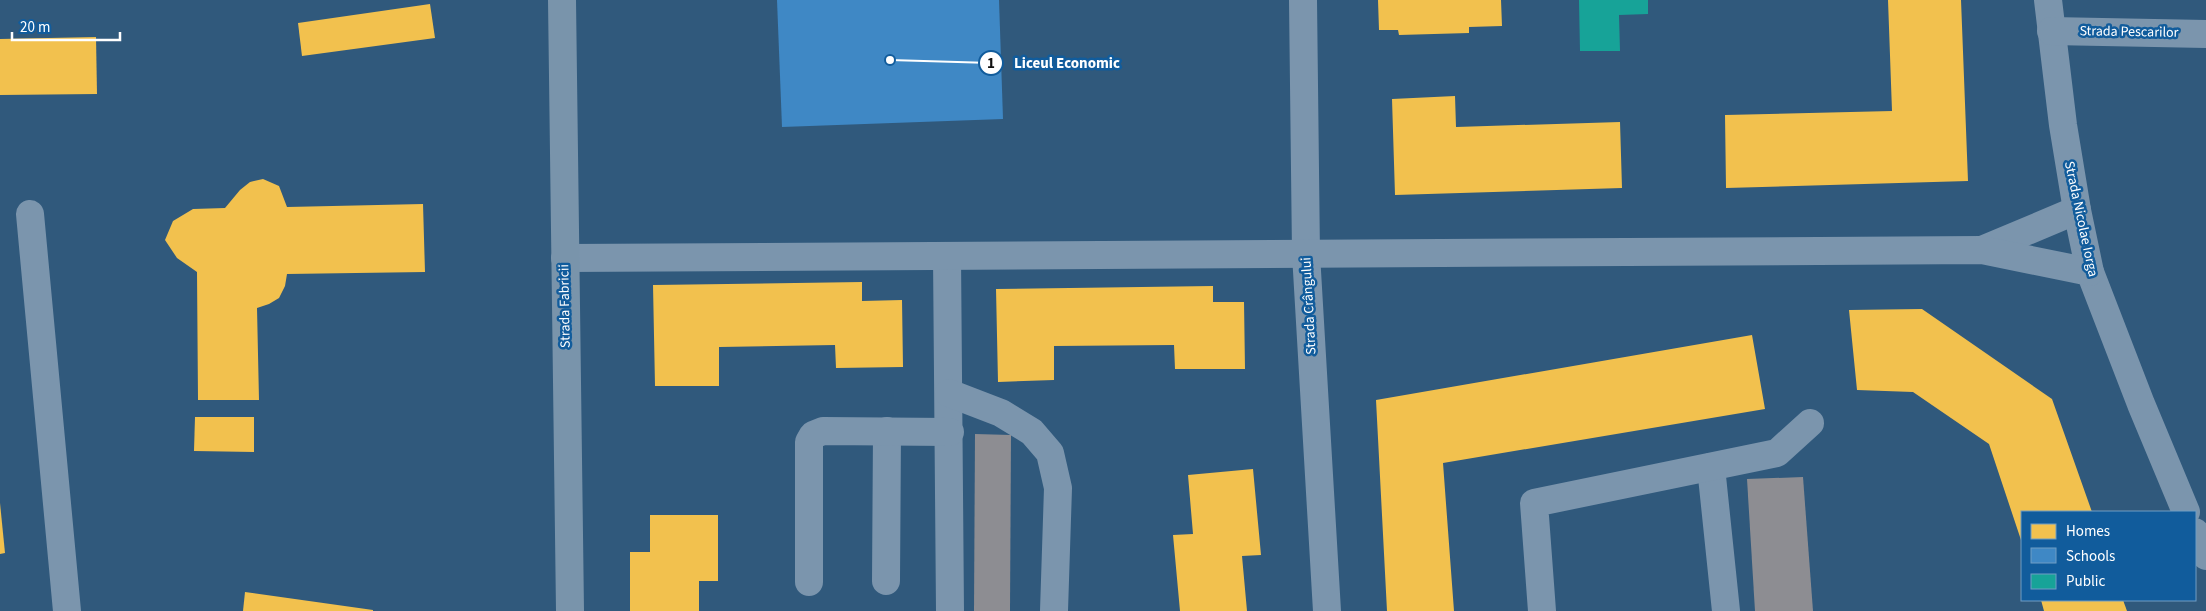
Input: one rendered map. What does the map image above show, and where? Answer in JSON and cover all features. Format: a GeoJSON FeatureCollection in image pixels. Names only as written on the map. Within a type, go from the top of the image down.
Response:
{"type":"FeatureCollection","features":[{"type":"Feature","properties":{"kind":"main road","name":"Strada Fabricii"},"geometry":{"type":"LineString","coordinates":[[562,0],[570,611]]}},
{"type":"Feature","properties":{"kind":"street","name":"Strada Crângului"},"geometry":{"type":"LineString","coordinates":[[1303,0],[1306,254],[1326,611]]}},
{"type":"Feature","properties":{"kind":"street","name":"Strada Nicolae Iorga"},"geometry":{"type":"LineString","coordinates":[[2048,0],[2062,125],[2090,272],[2141,404],[2186,511]]}},
{"type":"Feature","properties":{"kind":"street","name":"Strada Pescarilor"},"geometry":{"type":"LineString","coordinates":[[2051,31],[2206,34]]}},
{"type":"Feature","properties":{"kind":"street"},"geometry":{"type":"LineString","coordinates":[[1982,250],[2077,210]]}},
{"type":"Feature","properties":{"kind":"street"},"geometry":{"type":"LineString","coordinates":[[30,214],[67,611]]}},
{"type":"Feature","properties":{"kind":"street"},"geometry":{"type":"LineString","coordinates":[[565,258],[1982,250],[2090,272]]}},
{"type":"Feature","properties":{"kind":"street"},"geometry":{"type":"LineString","coordinates":[[947,256],[950,432],[950,611]]}},
{"type":"Feature","properties":{"kind":"street"},"geometry":{"type":"LineString","coordinates":[[949,393],[1001,413],[1032,432],[1050,453],[1058,488],[1054,611]]}},
{"type":"Feature","properties":{"kind":"street"},"geometry":{"type":"LineString","coordinates":[[1542,611],[1534,503],[1776,453],[1810,423]]}},
{"type":"Feature","properties":{"kind":"street"},"geometry":{"type":"LineString","coordinates":[[809,582],[809,442],[813,435],[823,431],[950,432]]}},
{"type":"Feature","properties":{"kind":"street"},"geometry":{"type":"LineString","coordinates":[[886,431],[886,581]]}},
{"type":"Feature","properties":{"kind":"street"},"geometry":{"type":"LineString","coordinates":[[1711,467],[1726,611]]}},
{"type":"Feature","properties":{"kind":"street"},"geometry":{"type":"LineString","coordinates":[[2196,534],[2206,556]]}},
{"type":"Feature","properties":{"kind":"building: Homes"},"geometry":{"type":"Polygon","coordinates":[[[1378,0],[1501,0],[1502,26],[1469,27],[1469,33],[1399,35],[1398,30],[1379,30],[1378,0]]]}},
{"type":"Feature","properties":{"kind":"building: Homes"},"geometry":{"type":"Polygon","coordinates":[[[1888,0],[1961,0],[1968,181],[1726,188],[1725,115],[1892,111],[1888,0]]]}},
{"type":"Feature","properties":{"kind":"building: Homes"},"geometry":{"type":"Polygon","coordinates":[[[430,4],[435,38],[302,56],[298,23],[430,4]]]}},
{"type":"Feature","properties":{"kind":"building: Homes"},"geometry":{"type":"Polygon","coordinates":[[[96,37],[97,94],[0,95],[0,39],[96,37]]]}},
{"type":"Feature","properties":{"kind":"building: Homes"},"geometry":{"type":"Polygon","coordinates":[[[1455,96],[1456,127],[1620,122],[1622,188],[1395,195],[1392,99],[1455,96]]]}},
{"type":"Feature","properties":{"kind":"building: Homes"},"geometry":{"type":"Polygon","coordinates":[[[263,179],[279,186],[287,207],[423,204],[425,272],[287,274],[285,286],[279,298],[257,308],[259,400],[198,400],[197,272],[177,258],[165,240],[173,221],[193,209],[225,208],[240,190],[250,182],[263,179]]]}},
{"type":"Feature","properties":{"kind":"building: Homes"},"geometry":{"type":"Polygon","coordinates":[[[862,282],[862,301],[902,300],[903,367],[836,368],[835,345],[719,347],[719,386],[655,386],[653,285],[862,282]]]}},
{"type":"Feature","properties":{"kind":"building: Homes"},"geometry":{"type":"Polygon","coordinates":[[[1213,286],[1213,302],[1244,302],[1245,369],[1175,369],[1174,345],[1054,346],[1054,380],[998,382],[996,289],[1213,286]]]}},
{"type":"Feature","properties":{"kind":"building: Homes"},"geometry":{"type":"Polygon","coordinates":[[[1922,309],[2052,399],[2092,511],[2021,511],[2021,540],[1989,444],[1913,392],[1857,390],[1849,310],[1922,309]]]}},
{"type":"Feature","properties":{"kind":"building: Homes"},"geometry":{"type":"Polygon","coordinates":[[[1752,335],[1765,409],[1443,463],[1454,611],[1387,611],[1376,400],[1752,335]]]}},
{"type":"Feature","properties":{"kind":"building: Homes"},"geometry":{"type":"Polygon","coordinates":[[[195,417],[254,417],[254,452],[194,451],[195,417]]]}},
{"type":"Feature","properties":{"kind":"building: Homes"},"geometry":{"type":"Polygon","coordinates":[[[1253,469],[1261,555],[1242,556],[1247,611],[1180,611],[1173,535],[1193,534],[1188,475],[1253,469]]]}},
{"type":"Feature","properties":{"kind":"building: Homes"},"geometry":{"type":"Polygon","coordinates":[[[0,503],[5,553],[0,554],[0,503]]]}},
{"type":"Feature","properties":{"kind":"building: Homes"},"geometry":{"type":"Polygon","coordinates":[[[650,515],[718,515],[718,581],[699,581],[699,611],[630,611],[630,552],[650,552],[650,515]]]}},
{"type":"Feature","properties":{"kind":"building: Homes"},"geometry":{"type":"Polygon","coordinates":[[[245,592],[373,610],[373,611],[243,611],[245,592]]]}},
{"type":"Feature","properties":{"kind":"building: Homes"},"geometry":{"type":"Polygon","coordinates":[[[2041,601],[2123,601],[2127,611],[2044,611],[2041,601]]]}},
{"type":"Feature","properties":{"kind":"building: Schools"},"geometry":{"type":"Polygon","coordinates":[[[777,0],[999,0],[1003,119],[782,127],[777,0]]]}},
{"type":"Feature","properties":{"kind":"building: Public"},"geometry":{"type":"Polygon","coordinates":[[[1579,0],[1648,0],[1648,14],[1619,15],[1620,51],[1580,51],[1579,0]]]}},
{"type":"Feature","properties":{"kind":"building: Industry"},"geometry":{"type":"Polygon","coordinates":[[[975,434],[1011,435],[1010,611],[974,611],[975,434]]]}},
{"type":"Feature","properties":{"kind":"building: Industry"},"geometry":{"type":"Polygon","coordinates":[[[1803,477],[1813,611],[1755,611],[1747,479],[1803,477]]]}},
{"type":"Feature","properties":{"kind":"place","name":"Liceul Economic"},"geometry":{"type":"Point","coordinates":[890,60]}}]}
